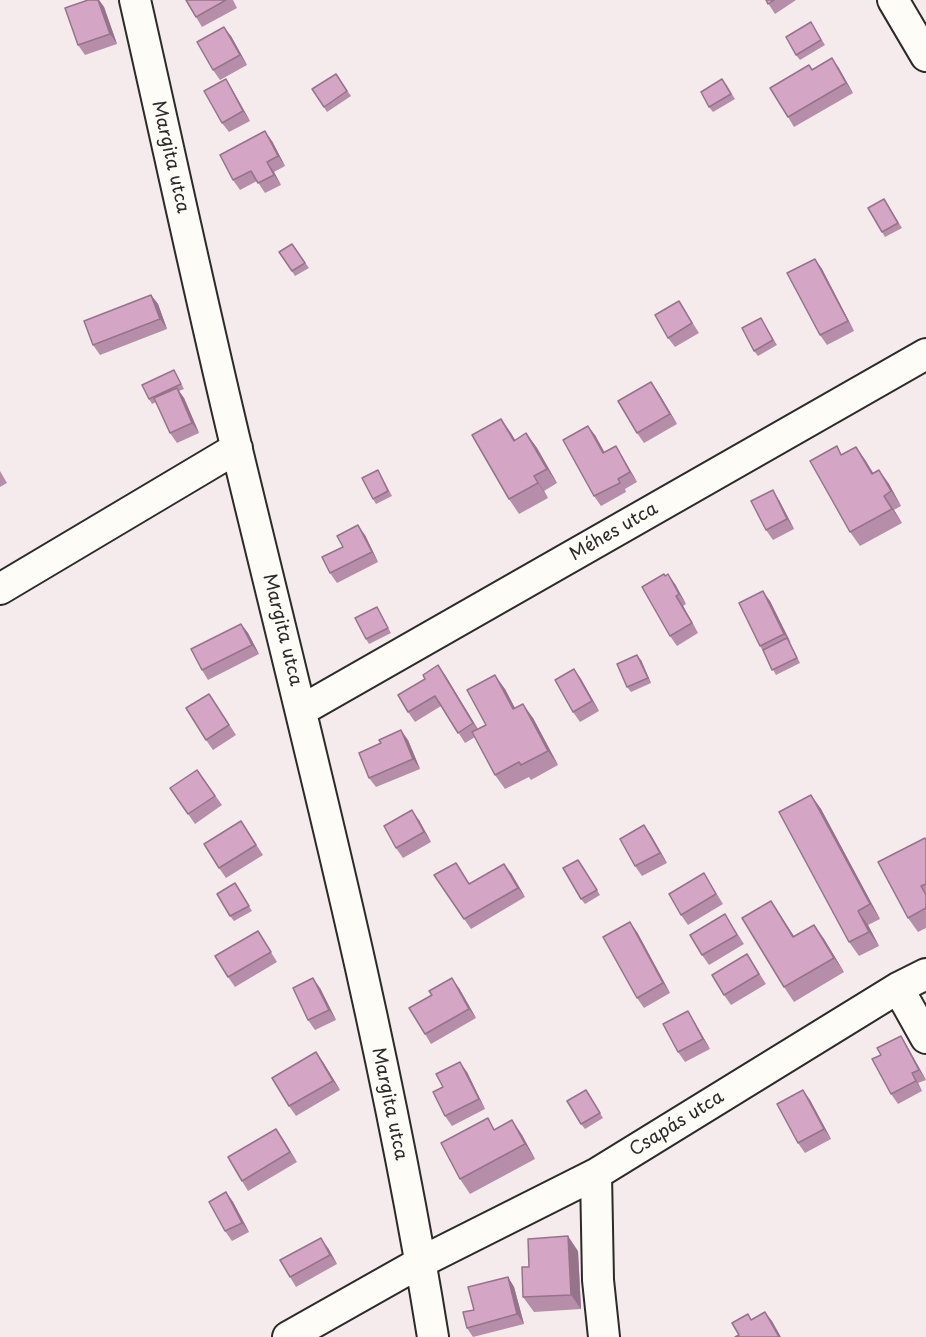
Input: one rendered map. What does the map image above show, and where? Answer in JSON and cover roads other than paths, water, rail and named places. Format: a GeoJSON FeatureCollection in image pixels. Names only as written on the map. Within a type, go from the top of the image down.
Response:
{"type":"FeatureCollection","features":[{"type":"Feature","properties":{"kind":"street","name":"Margita utca"},"geometry":{"type":"LineString","coordinates":[[135,0],[237,448],[302,710],[354,934],[421,1262],[433,1337]]}},
{"type":"Feature","properties":{"kind":"street"},"geometry":{"type":"LineString","coordinates":[[893,0],[926,56]]}},
{"type":"Feature","properties":{"kind":"street","name":"Méhes utca"},"geometry":{"type":"LineString","coordinates":[[302,710],[926,354]]}},
{"type":"Feature","properties":{"kind":"street"},"geometry":{"type":"LineString","coordinates":[[0,589],[237,448]]}},
{"type":"Feature","properties":{"kind":"street","name":"Csapás utca"},"geometry":{"type":"LineString","coordinates":[[288,1337],[421,1262],[596,1174],[898,988],[926,974]]}},
{"type":"Feature","properties":{"kind":"street"},"geometry":{"type":"LineString","coordinates":[[898,988],[926,1038]]}},
{"type":"Feature","properties":{"kind":"street"},"geometry":{"type":"LineString","coordinates":[[596,1174],[598,1280],[604,1337]]}}]}
